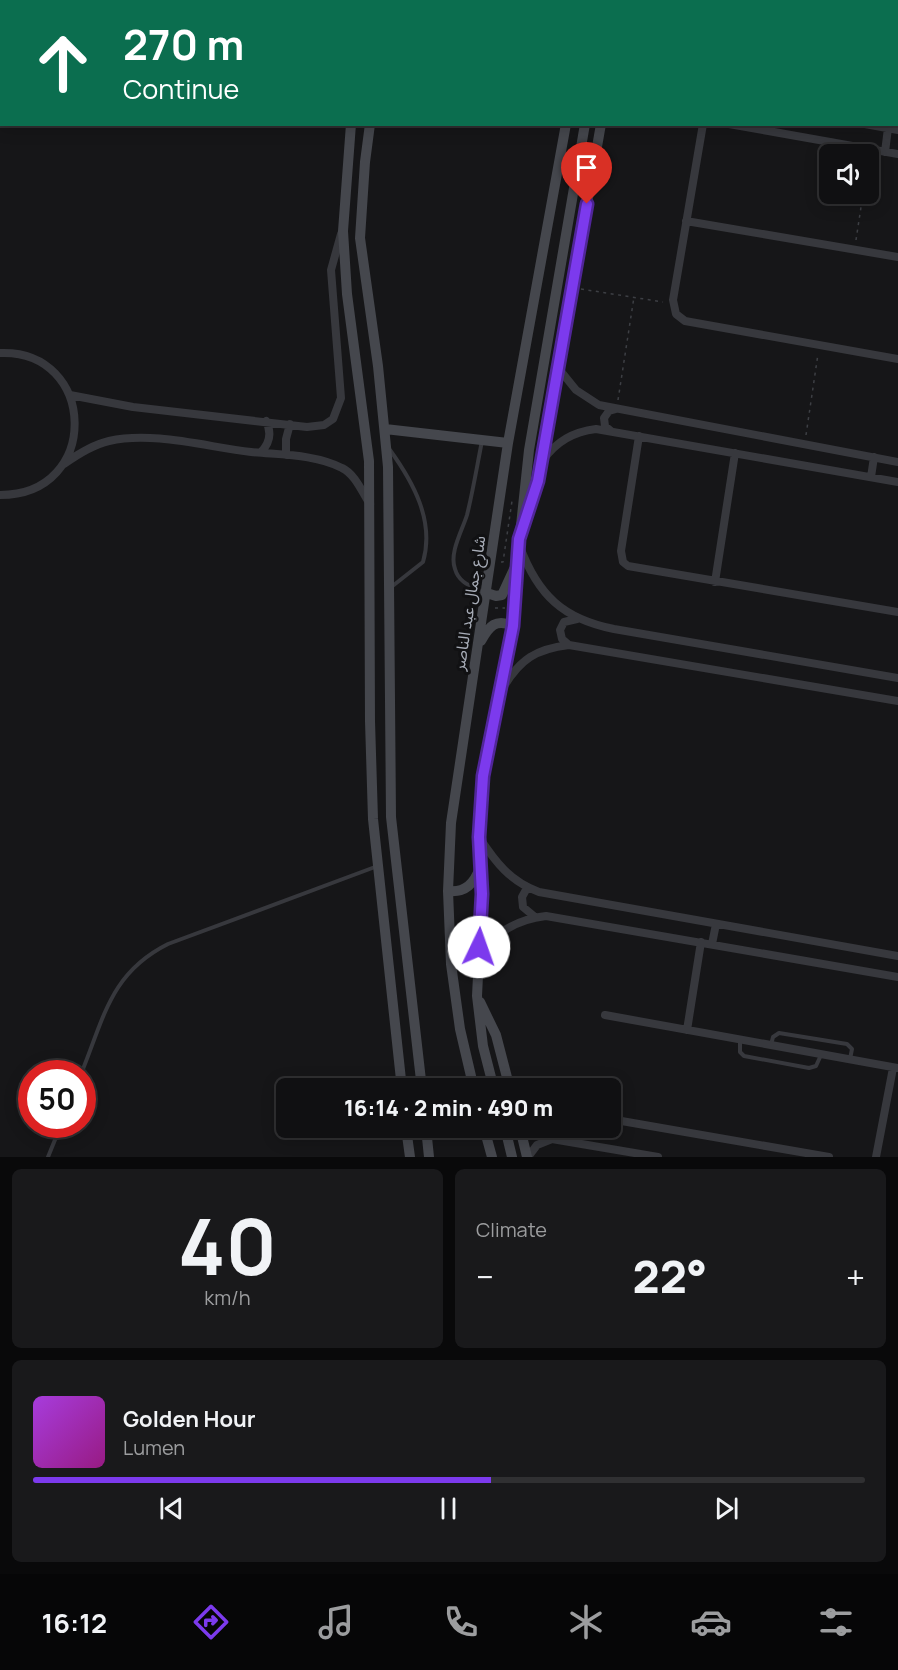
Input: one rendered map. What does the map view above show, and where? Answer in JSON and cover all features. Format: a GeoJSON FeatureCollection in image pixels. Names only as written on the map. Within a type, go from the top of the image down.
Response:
{"type":"FeatureCollection","features":[{"type":"Feature","properties":{"kind":"main road"},"geometry":{"type":"LineString","coordinates":[[351,126],[342,231],[347,294],[367,439],[370,505],[370,721],[373,819],[376,866],[401,1078]]}},
{"type":"Feature","properties":{"kind":"main road"},"geometry":{"type":"LineString","coordinates":[[370,126],[360,238],[386,445],[390,588],[388,719],[391,817],[421,1078]]}},
{"type":"Feature","properties":{"kind":"main road","name":"شارع جمال عبد الناصر"},"geometry":{"type":"LineString","coordinates":[[472,1078],[455,996],[448,931],[454,790],[487,593],[508,443],[566,126]]}},
{"type":"Feature","properties":{"kind":"main road"},"geometry":{"type":"LineString","coordinates":[[491,1078],[483,1046],[477,996],[481,866],[479,837],[483,776],[513,626],[529,450],[585,126]]}},
{"type":"Feature","properties":{"kind":"main road"},"geometry":{"type":"LineString","coordinates":[[520,543],[533,501],[542,460],[603,126]]}},
{"type":"Feature","properties":{"kind":"main road"},"geometry":{"type":"LineString","coordinates":[[572,204],[591,184]]}},
{"type":"Feature","properties":{"kind":"main road"},"geometry":{"type":"LineString","coordinates":[[385,429],[508,443]]}},
{"type":"Feature","properties":{"kind":"main road"},"geometry":{"type":"LineString","coordinates":[[487,593],[496,597],[502,595],[517,563]]}},
{"type":"Feature","properties":{"kind":"main road"},"geometry":{"type":"LineString","coordinates":[[477,648],[490,626],[502,622],[513,626]]}},
{"type":"Feature","properties":{"kind":"main road"},"geometry":{"type":"LineString","coordinates":[[373,819],[391,817]]}},
{"type":"Feature","properties":{"kind":"main road"},"geometry":{"type":"LineString","coordinates":[[448,891],[467,888],[476,879],[481,866]]}},
{"type":"Feature","properties":{"kind":"main road"},"geometry":{"type":"LineString","coordinates":[[477,996],[496,1035],[507,1078]]}},
{"type":"Feature","properties":{"kind":"main road"},"geometry":{"type":"LineString","coordinates":[[407,1138],[410,1157]]}},
{"type":"Feature","properties":{"kind":"main road"},"geometry":{"type":"LineString","coordinates":[[427,1138],[429,1157]]}},
{"type":"Feature","properties":{"kind":"main road"},"geometry":{"type":"LineString","coordinates":[[487,1138],[492,1157]]}},
{"type":"Feature","properties":{"kind":"main road"},"geometry":{"type":"LineString","coordinates":[[507,1138],[512,1157]]}},
{"type":"Feature","properties":{"kind":"main road"},"geometry":{"type":"LineString","coordinates":[[523,1138],[528,1157]]}},
{"type":"Feature","properties":{"kind":"street"},"geometry":{"type":"LineString","coordinates":[[703,126],[672,303],[676,314],[685,321],[898,359]]}},
{"type":"Feature","properties":{"kind":"street"},"geometry":{"type":"LineString","coordinates":[[740,126],[898,154]]}},
{"type":"Feature","properties":{"kind":"street"},"geometry":{"type":"LineString","coordinates":[[876,126],[898,130]]}},
{"type":"Feature","properties":{"kind":"street"},"geometry":{"type":"LineString","coordinates":[[885,152],[888,128]]}},
{"type":"Feature","properties":{"kind":"street"},"geometry":{"type":"LineString","coordinates":[[686,221],[898,257]]}},
{"type":"Feature","properties":{"kind":"street"},"geometry":{"type":"LineString","coordinates":[[70,395],[133,407],[307,427],[324,425],[333,419],[341,398],[331,270],[342,231]]}},
{"type":"Feature","properties":{"kind":"street"},"geometry":{"type":"LineString","coordinates":[[0,353],[23,355],[43,364],[59,377],[70,395],[76,418],[74,442],[64,464]]}},
{"type":"Feature","properties":{"kind":"street"},"geometry":{"type":"LineString","coordinates":[[559,369],[576,390],[587,399],[616,409],[898,462]]}},
{"type":"Feature","properties":{"kind":"street"},"geometry":{"type":"LineString","coordinates":[[611,431],[605,426],[604,418],[609,411],[616,409]]}},
{"type":"Feature","properties":{"kind":"street"},"geometry":{"type":"LineString","coordinates":[[261,452],[269,441],[270,434],[266,422]]}},
{"type":"Feature","properties":{"kind":"street"},"geometry":{"type":"LineString","coordinates":[[286,455],[286,439],[290,424]]}},
{"type":"Feature","properties":{"kind":"street"},"geometry":{"type":"LineString","coordinates":[[542,460],[560,441],[571,435],[596,429],[898,482]]}},
{"type":"Feature","properties":{"kind":"street"},"geometry":{"type":"LineString","coordinates":[[639,436],[621,551],[623,562],[633,568],[898,612]]}},
{"type":"Feature","properties":{"kind":"street"},"geometry":{"type":"LineString","coordinates":[[0,495],[15,495],[34,489],[51,479],[64,464],[84,450],[109,441],[140,438],[321,461],[343,468],[353,477],[370,505]]}},
{"type":"Feature","properties":{"kind":"street"},"geometry":{"type":"LineString","coordinates":[[716,582],[735,453]]}},
{"type":"Feature","properties":{"kind":"street"},"geometry":{"type":"LineString","coordinates":[[871,477],[874,457]]}},
{"type":"Feature","properties":{"kind":"street"},"geometry":{"type":"LineString","coordinates":[[520,543],[528,569],[537,584],[549,598],[578,619],[614,629],[898,678]]}},
{"type":"Feature","properties":{"kind":"street"},"geometry":{"type":"LineString","coordinates":[[569,645],[562,639],[560,630],[564,622],[578,619]]}},
{"type":"Feature","properties":{"kind":"street"},"geometry":{"type":"LineString","coordinates":[[500,693],[513,671],[525,660],[538,652],[569,645],[898,701]]}},
{"type":"Feature","properties":{"kind":"street"},"geometry":{"type":"LineString","coordinates":[[479,837],[505,874],[527,888],[554,896],[898,956]]}},
{"type":"Feature","properties":{"kind":"street"},"geometry":{"type":"LineString","coordinates":[[527,888],[522,897],[523,908],[535,917]]}},
{"type":"Feature","properties":{"kind":"street"},"geometry":{"type":"LineString","coordinates":[[478,972],[481,957],[491,942],[513,925],[535,917],[558,916],[898,977]]}},
{"type":"Feature","properties":{"kind":"street"},"geometry":{"type":"LineString","coordinates":[[712,944],[716,924]]}},
{"type":"Feature","properties":{"kind":"street"},"geometry":{"type":"LineString","coordinates":[[687,1030],[702,942]]}},
{"type":"Feature","properties":{"kind":"street"},"geometry":{"type":"LineString","coordinates":[[605,1015],[896,1068],[876,1157]]}},
{"type":"Feature","properties":{"kind":"street"},"geometry":{"type":"LineString","coordinates":[[621,1121],[829,1157]]}},
{"type":"Feature","properties":{"kind":"street"},"geometry":{"type":"LineString","coordinates":[[528,1157],[537,1145],[552,1139],[658,1157]]}},
{"type":"Feature","properties":{"kind":"street"},"geometry":{"type":"LineString","coordinates":[[600,1147],[603,1157]]}},
{"type":"Feature","properties":{"kind":"lane"},"geometry":{"type":"LineString","coordinates":[[482,441],[466,515],[455,552],[454,566],[458,577],[467,585],[487,593]]}},
{"type":"Feature","properties":{"kind":"lane"},"geometry":{"type":"LineString","coordinates":[[386,445],[409,477],[427,529],[423,562],[390,588]]}},
{"type":"Feature","properties":{"kind":"lane"},"geometry":{"type":"LineString","coordinates":[[87,1060],[115,989],[138,962],[168,944],[376,866]]}},
{"type":"Feature","properties":{"kind":"lane"},"geometry":{"type":"LineString","coordinates":[[771,1046],[773,1037],[779,1033],[847,1044],[852,1049],[850,1060]]}},
{"type":"Feature","properties":{"kind":"lane"},"geometry":{"type":"LineString","coordinates":[[740,1040],[739,1049],[742,1054],[758,1059],[811,1068],[818,1064],[821,1054]]}},
{"type":"Feature","properties":{"kind":"lane"},"geometry":{"type":"LineString","coordinates":[[48,1157],[56,1138]]}},
{"type":"Feature","properties":{"kind":"path"},"geometry":{"type":"LineString","coordinates":[[855,250],[862,204]]}},
{"type":"Feature","properties":{"kind":"path"},"geometry":{"type":"LineString","coordinates":[[573,288],[672,303]]}},
{"type":"Feature","properties":{"kind":"path"},"geometry":{"type":"LineString","coordinates":[[616,409],[634,297]]}},
{"type":"Feature","properties":{"kind":"path"},"geometry":{"type":"LineString","coordinates":[[805,445],[819,344]]}},
{"type":"Feature","properties":{"kind":"path"},"geometry":{"type":"LineString","coordinates":[[484,609],[515,608]]}},
{"type":"Feature","properties":{"kind":"route"},"geometry":{"type":"LineString","coordinates":[[479,947],[482,894],[479,837],[483,776],[513,626],[519,539],[538,481],[587,204]]}}]}
